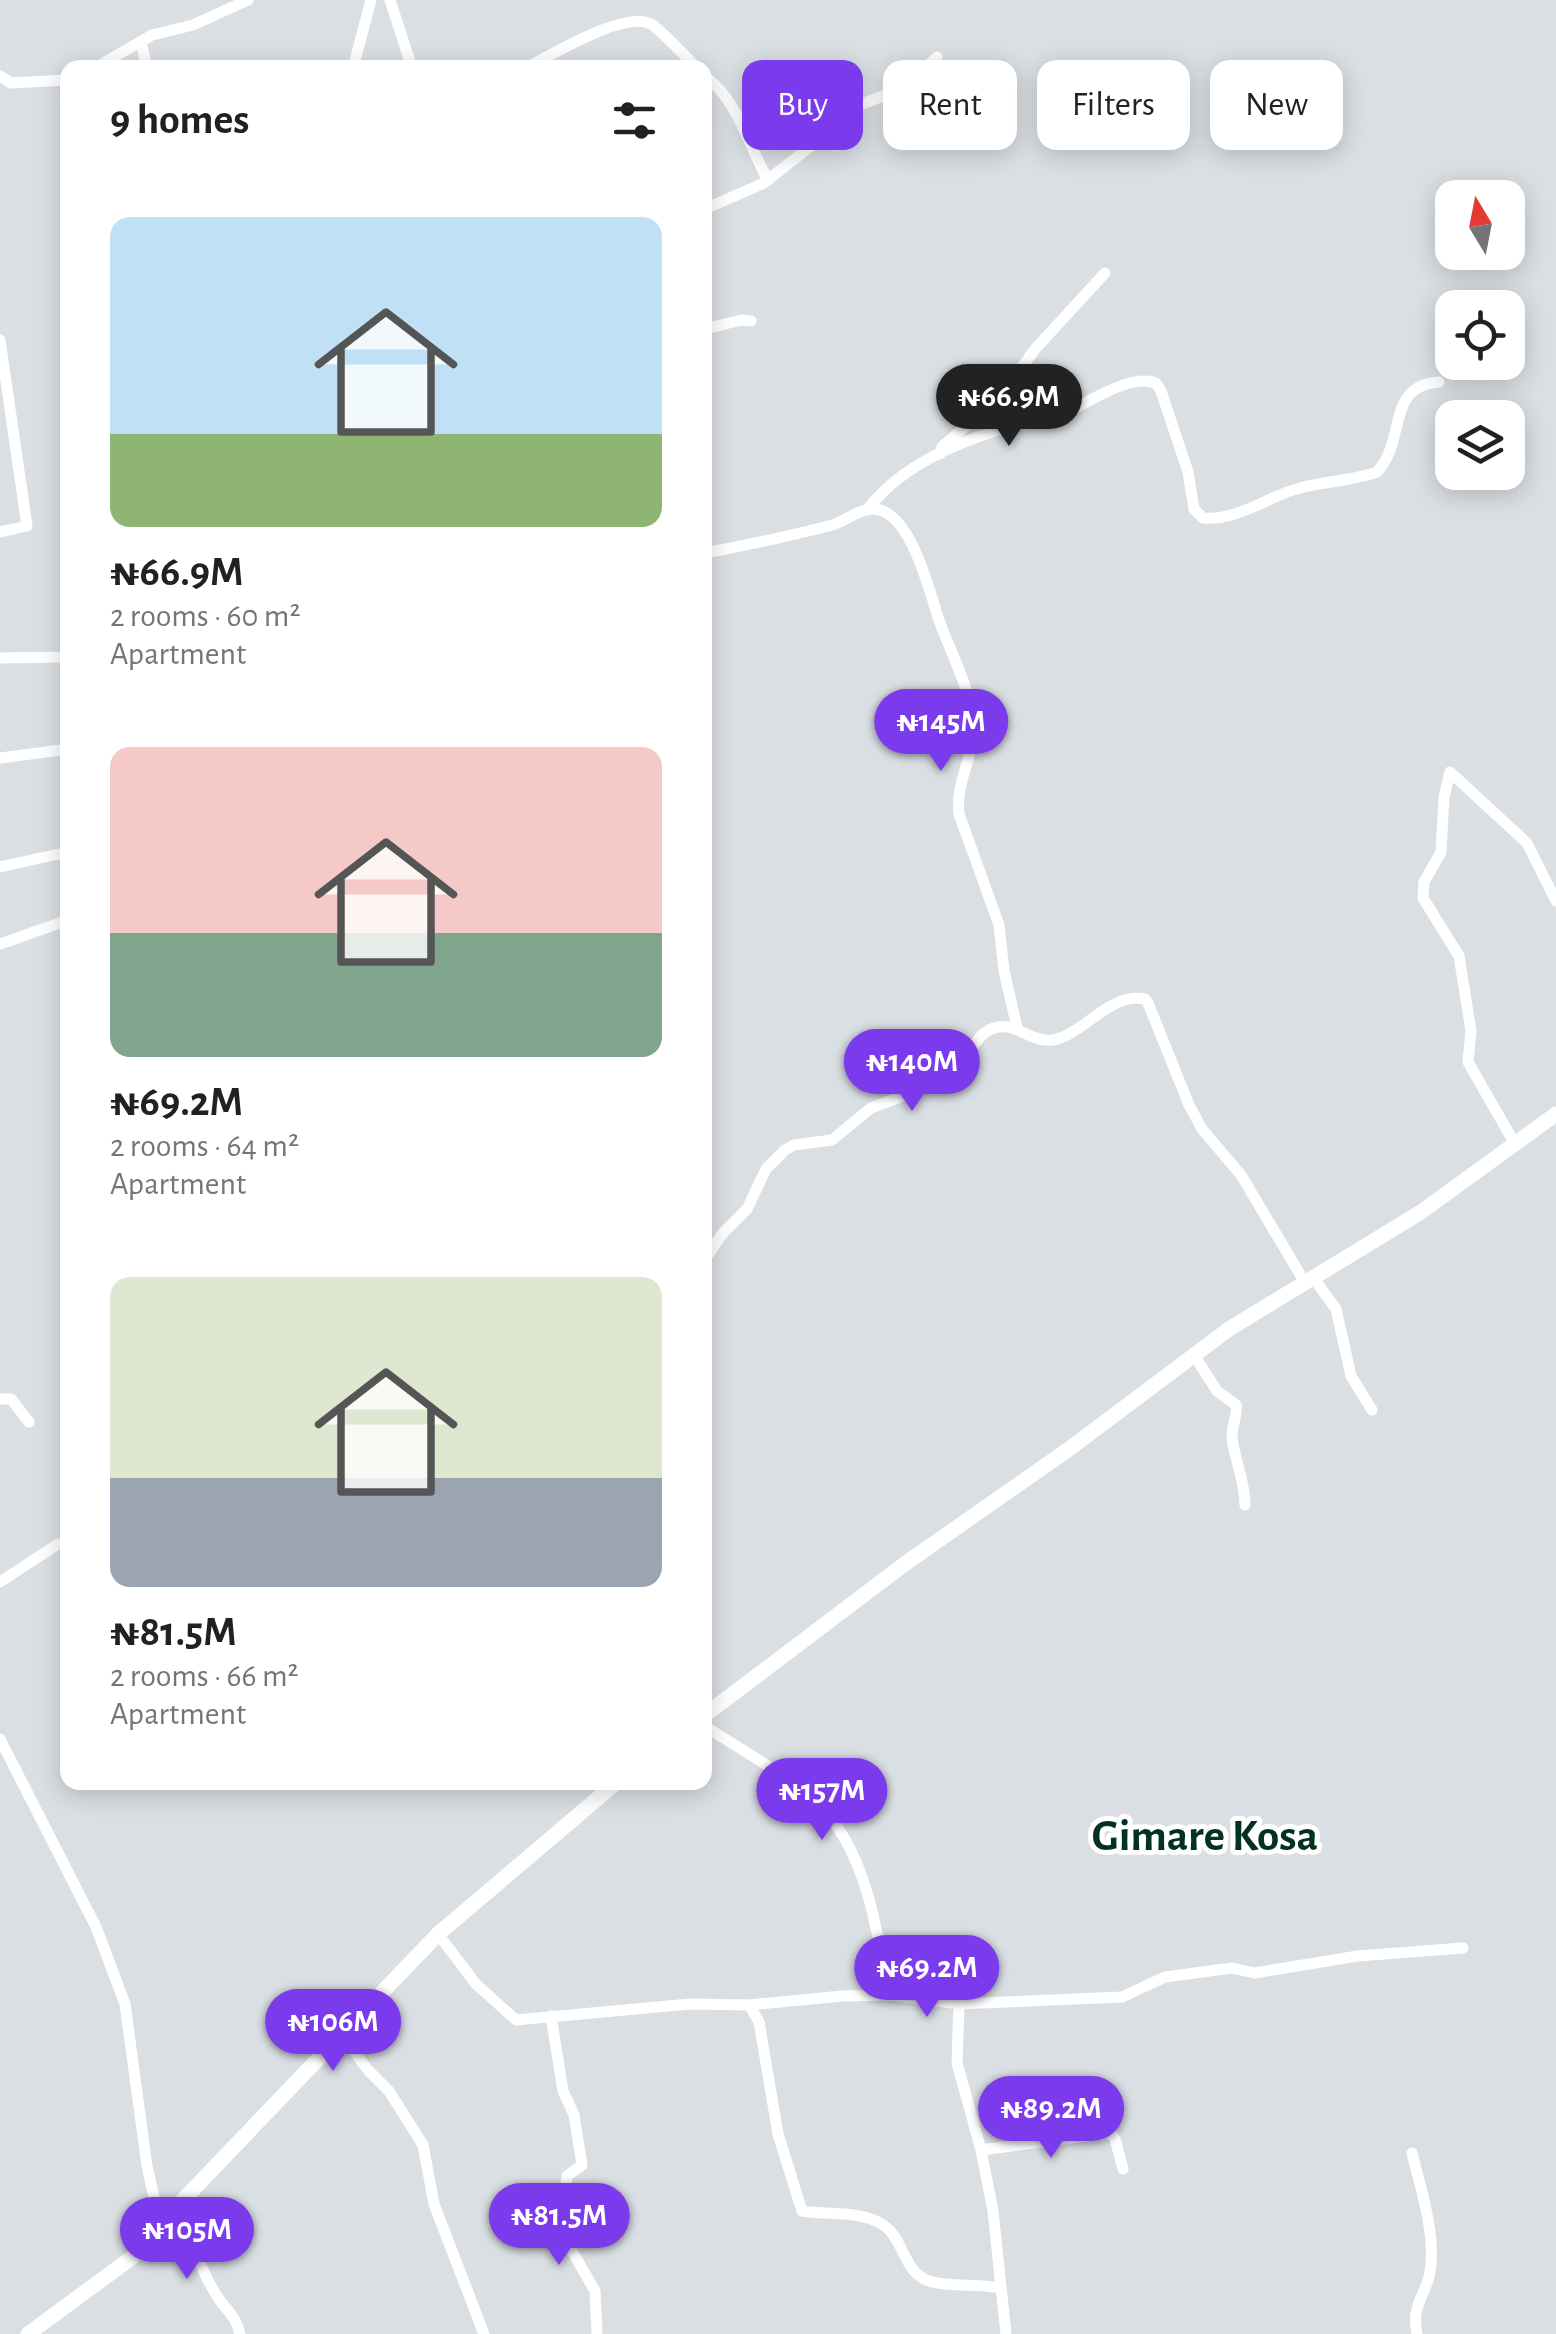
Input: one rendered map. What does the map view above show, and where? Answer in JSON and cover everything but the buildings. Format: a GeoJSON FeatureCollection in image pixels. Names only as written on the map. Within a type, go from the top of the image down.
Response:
{"type":"FeatureCollection","features":[{"type":"Feature","properties":{"kind":"street"},"geometry":{"type":"LineString","coordinates":[[109,60],[152,34],[204,22],[248,0]]}},
{"type":"Feature","properties":{"kind":"street"},"geometry":{"type":"LineString","coordinates":[[355,60],[371,0]]}},
{"type":"Feature","properties":{"kind":"street"},"geometry":{"type":"LineString","coordinates":[[390,0],[409,60]]}},
{"type":"Feature","properties":{"kind":"street"},"geometry":{"type":"LineString","coordinates":[[542,60],[611,27],[640,22],[652,24],[689,60]]}},
{"type":"Feature","properties":{"kind":"street"},"geometry":{"type":"LineString","coordinates":[[142,42],[145,60]]}},
{"type":"Feature","properties":{"kind":"street"},"geometry":{"type":"LineString","coordinates":[[712,206],[768,180],[820,139],[846,110],[883,96],[937,57]]}},
{"type":"Feature","properties":{"kind":"street"},"geometry":{"type":"LineString","coordinates":[[0,76],[10,83],[60,80]]}},
{"type":"Feature","properties":{"kind":"street"},"geometry":{"type":"LineString","coordinates":[[712,81],[723,90],[741,118],[750,147],[768,180]]}},
{"type":"Feature","properties":{"kind":"street"},"geometry":{"type":"LineString","coordinates":[[940,454],[942,447],[1002,395],[1036,348],[1105,273]]}},
{"type":"Feature","properties":{"kind":"street"},"geometry":{"type":"LineString","coordinates":[[712,327],[751,321]]}},
{"type":"Feature","properties":{"kind":"street"},"geometry":{"type":"LineString","coordinates":[[0,340],[27,526],[0,532]]}},
{"type":"Feature","properties":{"kind":"street"},"geometry":{"type":"LineString","coordinates":[[712,551],[829,526],[867,510],[898,477],[940,454],[1012,426],[1058,416],[1119,387],[1148,380],[1161,391],[1188,472],[1194,509],[1203,518],[1215,518],[1272,502],[1299,488],[1378,472],[1392,450],[1399,410],[1410,392],[1426,383],[1440,382]]}},
{"type":"Feature","properties":{"kind":"street"},"geometry":{"type":"LineString","coordinates":[[867,510],[885,512],[902,530],[921,561],[955,655],[974,730],[961,778],[958,814],[999,925],[1004,971],[1017,1027]]}},
{"type":"Feature","properties":{"kind":"street"},"geometry":{"type":"LineString","coordinates":[[0,658],[60,657]]}},
{"type":"Feature","properties":{"kind":"street"},"geometry":{"type":"LineString","coordinates":[[0,758],[60,749]]}},
{"type":"Feature","properties":{"kind":"street"},"geometry":{"type":"LineString","coordinates":[[1515,1144],[1468,1062],[1471,1031],[1460,956],[1423,898],[1424,882],[1440,852],[1450,772],[1526,844],[1556,901]]}},
{"type":"Feature","properties":{"kind":"street"},"geometry":{"type":"LineString","coordinates":[[0,867],[60,854]]}},
{"type":"Feature","properties":{"kind":"street"},"geometry":{"type":"LineString","coordinates":[[0,944],[60,923]]}},
{"type":"Feature","properties":{"kind":"street"},"geometry":{"type":"LineString","coordinates":[[712,1249],[747,1208],[766,1170],[785,1150],[794,1145],[832,1140],[872,1108],[955,1076],[976,1040],[987,1032],[1017,1027],[1042,1039],[1055,1040],[1126,1000],[1144,999],[1202,1129],[1241,1175],[1308,1278],[1336,1308],[1351,1376],[1372,1410]]}},
{"type":"Feature","properties":{"kind":"street"},"geometry":{"type":"LineString","coordinates":[[712,1710],[906,1563],[1069,1449],[1194,1355],[1308,1278],[1421,1212],[1556,1114]]}},
{"type":"Feature","properties":{"kind":"street"},"geometry":{"type":"LineString","coordinates":[[1194,1355],[1217,1391],[1236,1404],[1231,1434],[1244,1479],[1245,1506]]}},
{"type":"Feature","properties":{"kind":"street"},"geometry":{"type":"LineString","coordinates":[[0,1399],[11,1399],[28,1422]]}},
{"type":"Feature","properties":{"kind":"street"},"geometry":{"type":"LineString","coordinates":[[0,1582],[58,1544]]}},
{"type":"Feature","properties":{"kind":"street"},"geometry":{"type":"LineString","coordinates":[[712,1731],[799,1790],[837,1826],[858,1868],[873,1914],[888,1995]]}},
{"type":"Feature","properties":{"kind":"street"},"geometry":{"type":"LineString","coordinates":[[0,1739],[96,1927],[126,2004],[147,2166],[165,2218],[187,2231],[220,2300],[236,2316],[240,2334]]}},
{"type":"Feature","properties":{"kind":"street"},"geometry":{"type":"LineString","coordinates":[[28,2334],[134,2256],[165,2218],[438,1934],[602,1790]]}},
{"type":"Feature","properties":{"kind":"street"},"geometry":{"type":"LineString","coordinates":[[438,1934],[476,1984],[513,2019],[842,1996],[888,1995],[958,2004],[1122,1997],[1164,1977],[1232,1968],[1254,1973],[1358,1956],[1463,1948]]}},
{"type":"Feature","properties":{"kind":"street"},"geometry":{"type":"LineString","coordinates":[[958,2004],[958,2063],[992,2211],[1006,2334]]}},
{"type":"Feature","properties":{"kind":"street"},"geometry":{"type":"LineString","coordinates":[[749,2005],[759,2022],[778,2134],[802,2210],[848,2215],[884,2225],[908,2263],[926,2280],[999,2288]]}},
{"type":"Feature","properties":{"kind":"street"},"geometry":{"type":"LineString","coordinates":[[551,2016],[563,2091],[574,2115],[582,2150],[582,2165],[567,2176],[559,2228],[596,2291],[597,2334]]}},
{"type":"Feature","properties":{"kind":"street"},"geometry":{"type":"LineString","coordinates":[[340,2034],[389,2091],[423,2145],[434,2204],[484,2334]]}},
{"type":"Feature","properties":{"kind":"street"},"geometry":{"type":"LineString","coordinates":[[981,2150],[1110,2134],[1123,2168]]}},
{"type":"Feature","properties":{"kind":"street"},"geometry":{"type":"LineString","coordinates":[[1412,2153],[1431,2255],[1430,2273],[1414,2314],[1418,2334]]}},
{"type":"Feature","properties":{"kind":"district","name":"Gimare Kosa"},"geometry":{"type":"Point","coordinates":[1205,1834]}}]}
